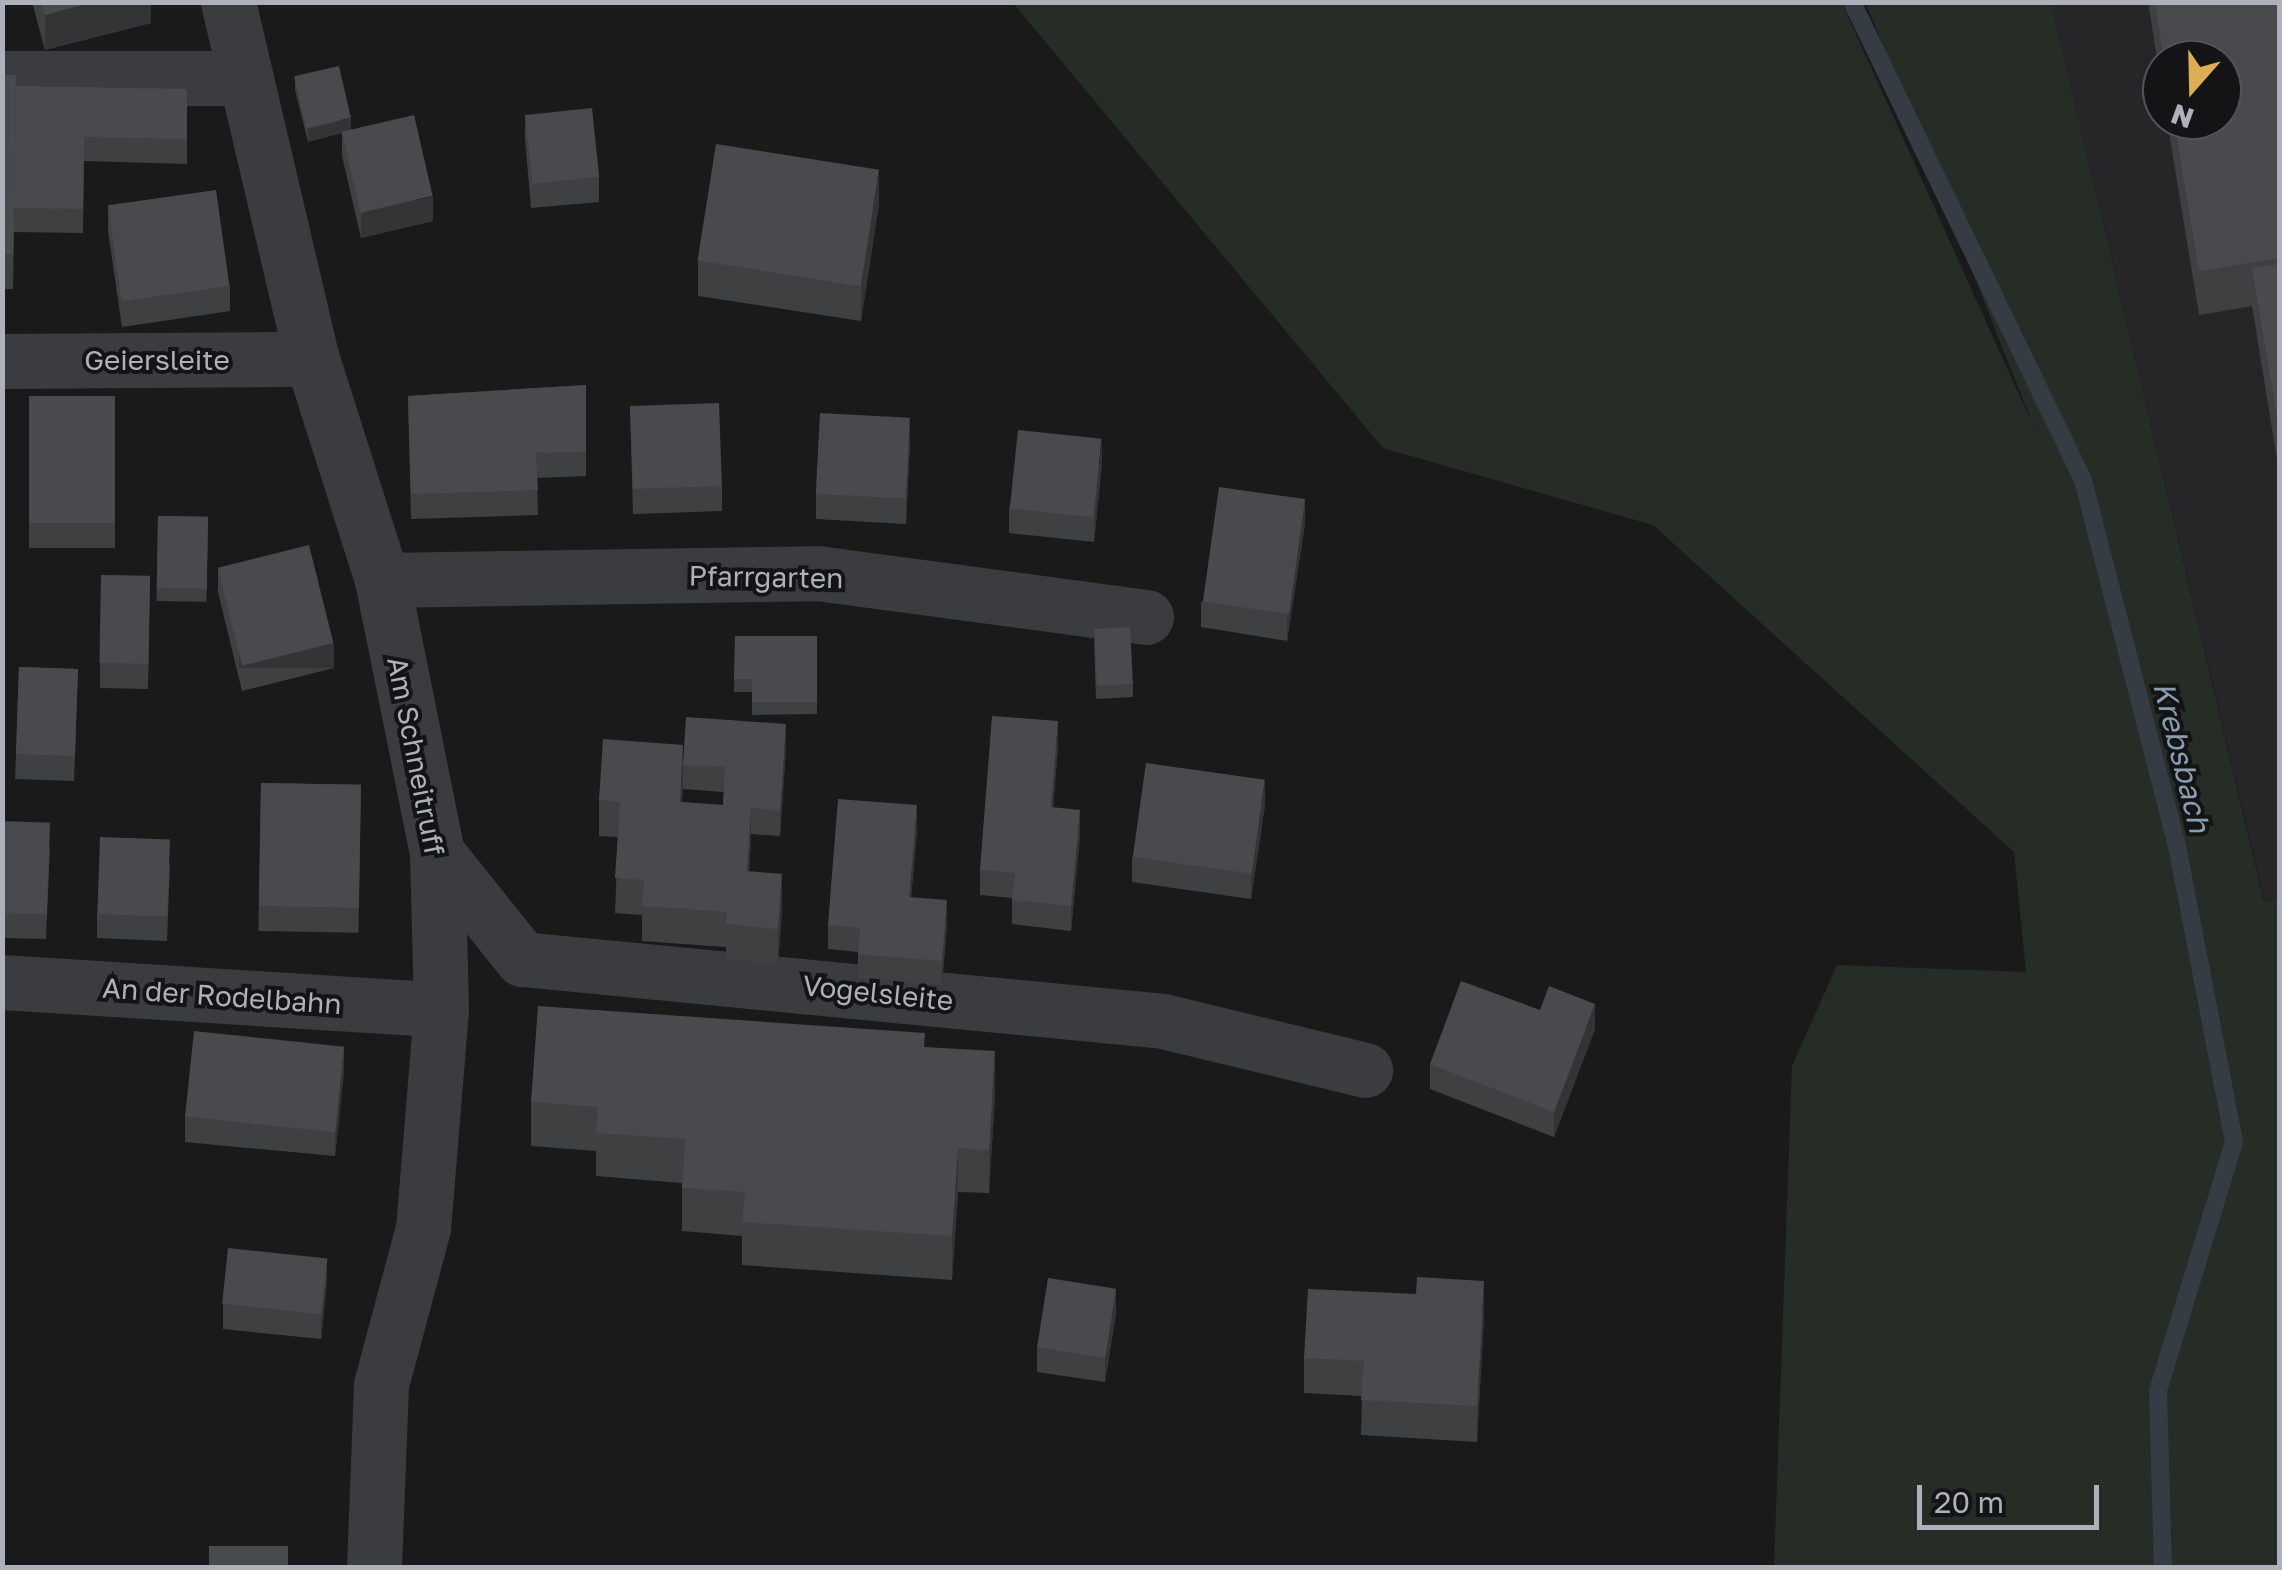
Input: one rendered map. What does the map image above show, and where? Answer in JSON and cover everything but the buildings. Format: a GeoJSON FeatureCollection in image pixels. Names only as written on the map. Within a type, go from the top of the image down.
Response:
{"type":"FeatureCollection","features":[{"type":"Feature","properties":{"kind":"street","name":"Am Schneitruff"},"geometry":{"type":"LineString","coordinates":[[228,2],[312,359],[382,580],[437,853],[441,1010],[423,1228],[381,1384],[374,1568]]}},
{"type":"Feature","properties":{"kind":"street"},"geometry":{"type":"LineString","coordinates":[[2,78],[246,78]]}},
{"type":"Feature","properties":{"kind":"street","name":"Geiersleite"},"geometry":{"type":"LineString","coordinates":[[2,362],[312,359]]}},
{"type":"Feature","properties":{"kind":"street","name":"Pfarrgarten"},"geometry":{"type":"LineString","coordinates":[[382,580],[817,573],[1146,617]]}},
{"type":"Feature","properties":{"kind":"street","name":"Vogelsleite"},"geometry":{"type":"LineString","coordinates":[[437,853],[522,958],[1163,1022],[1365,1070]]}},
{"type":"Feature","properties":{"kind":"street","name":"An der Rodelbahn"},"geometry":{"type":"LineString","coordinates":[[2,982],[441,1010]]}},
{"type":"Feature","properties":{"kind":"shaded area"},"geometry":{"type":"Polygon","coordinates":[[[1013,3],[1842,3],[2035,430],[1866,3],[2051,3],[2264,902],[2279,900],[2279,1567],[1774,1567],[1792,1066],[1837,965],[2026,972],[2014,852],[1653,525],[1383,448],[1013,3]]]}},
{"type":"Feature","properties":{"kind":"shaded area"},"geometry":{"type":"Polygon","coordinates":[[[2051,3],[2279,3],[2279,900],[2265,903],[2051,3]]]}},
{"type":"Feature","properties":{"kind":"waterway","name":"Krebsbach"},"geometry":{"type":"LineString","coordinates":[[1852,2],[2083,480],[2177,846],[2234,1142],[2158,1391],[2163,1568]]}}]}
